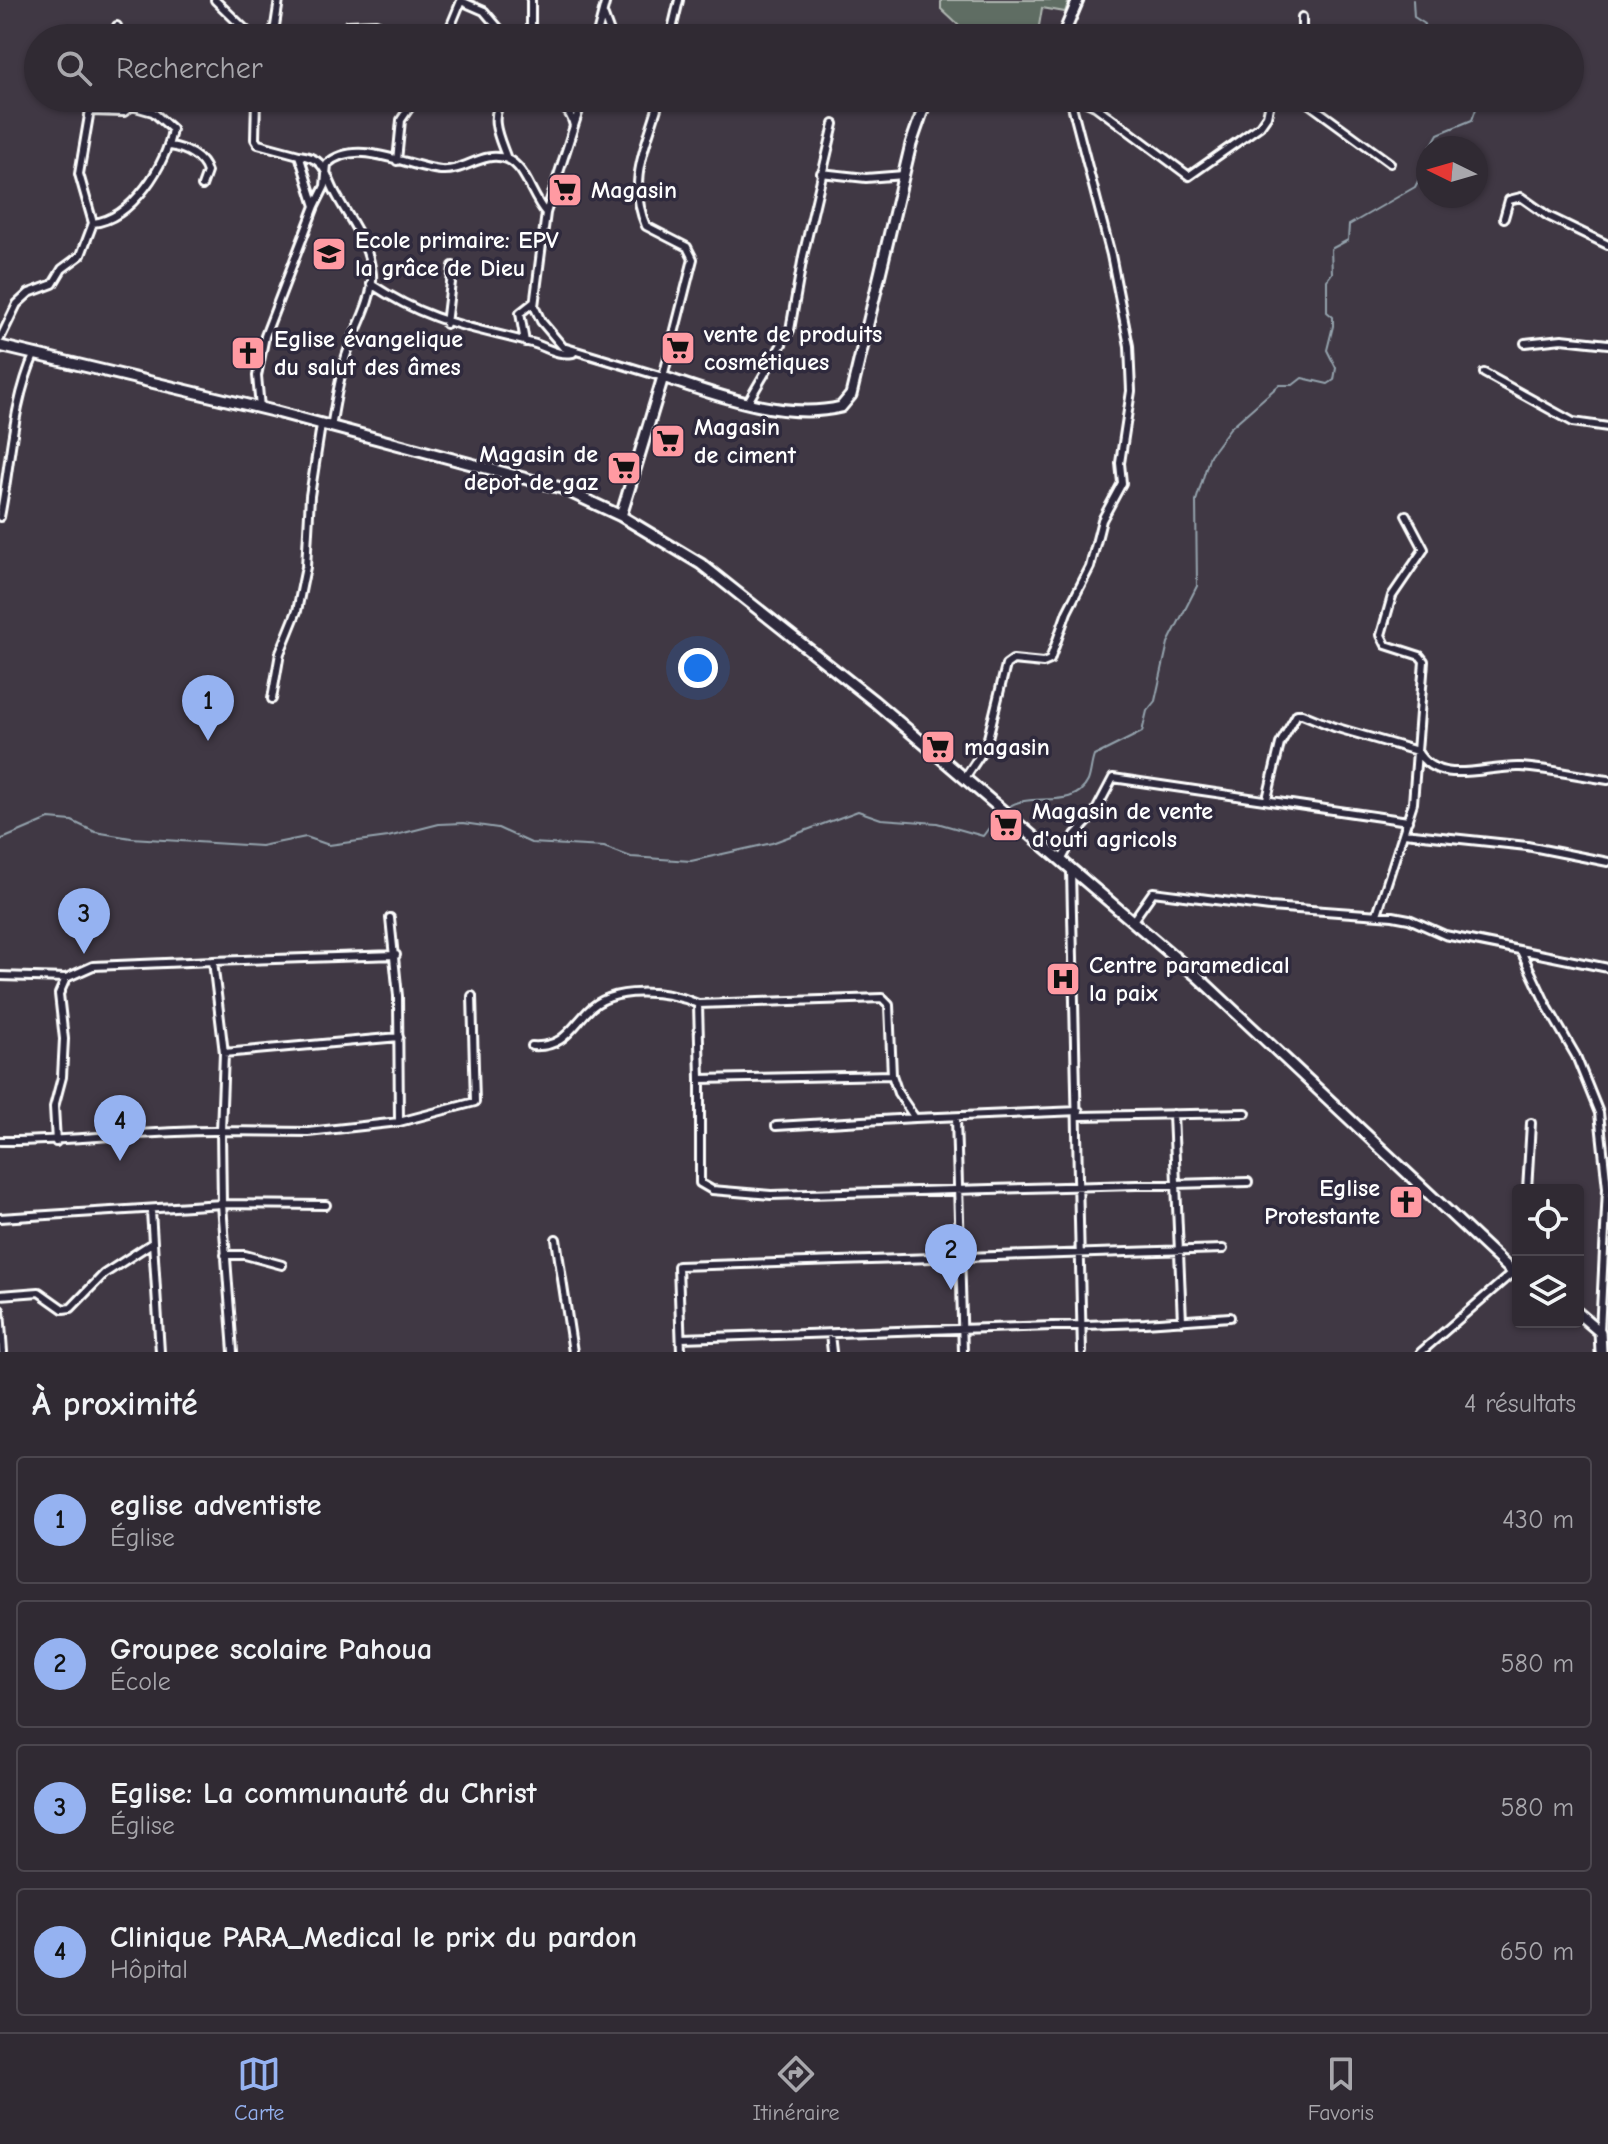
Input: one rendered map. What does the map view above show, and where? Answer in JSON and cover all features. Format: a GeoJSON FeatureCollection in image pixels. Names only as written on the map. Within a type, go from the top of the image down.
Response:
{"type":"FeatureCollection","features":[{"type":"Feature","properties":{"kind":"street"},"geometry":{"type":"LineString","coordinates":[[215,0],[240,24]]}},
{"type":"Feature","properties":{"kind":"street"},"geometry":{"type":"LineString","coordinates":[[275,24],[279,0]]}},
{"type":"Feature","properties":{"kind":"street"},"geometry":{"type":"LineString","coordinates":[[531,0],[531,24]]}},
{"type":"Feature","properties":{"kind":"street"},"geometry":{"type":"LineString","coordinates":[[599,24],[606,0]]}},
{"type":"Feature","properties":{"kind":"street"},"geometry":{"type":"LineString","coordinates":[[673,24],[679,0]]}},
{"type":"Feature","properties":{"kind":"street"},"geometry":{"type":"LineString","coordinates":[[1068,24],[1078,0]]}},
{"type":"Feature","properties":{"kind":"street"},"geometry":{"type":"LineString","coordinates":[[451,24],[461,1],[484,11],[495,24]]}},
{"type":"Feature","properties":{"kind":"street"},"geometry":{"type":"LineString","coordinates":[[602,13],[606,24]]}},
{"type":"Feature","properties":{"kind":"street"},"geometry":{"type":"LineString","coordinates":[[1302,17],[1302,24]]}},
{"type":"Feature","properties":{"kind":"street"},"geometry":{"type":"LineString","coordinates":[[90,112],[79,174],[93,223],[81,255],[62,269],[53,284],[29,293],[17,304],[0,343],[561,488],[621,516],[701,564],[792,632],[1062,859],[1319,1086],[1512,1272]]}},
{"type":"Feature","properties":{"kind":"street"},"geometry":{"type":"LineString","coordinates":[[93,223],[107,218],[135,198],[159,170],[170,146],[172,129],[150,112]]}},
{"type":"Feature","properties":{"kind":"street"},"geometry":{"type":"LineString","coordinates":[[255,112],[254,131],[258,144],[321,160],[362,237],[371,284],[326,427],[310,496],[306,567],[297,611],[280,653],[272,699]]}},
{"type":"Feature","properties":{"kind":"street"},"geometry":{"type":"LineString","coordinates":[[397,161],[401,120],[406,112]]}},
{"type":"Feature","properties":{"kind":"street"},"geometry":{"type":"LineString","coordinates":[[497,112],[495,123],[507,159]]}},
{"type":"Feature","properties":{"kind":"street"},"geometry":{"type":"LineString","coordinates":[[569,112],[574,126]]}},
{"type":"Feature","properties":{"kind":"street"},"geometry":{"type":"LineString","coordinates":[[575,353],[556,340],[541,321],[534,302],[546,213],[578,112]]}},
{"type":"Feature","properties":{"kind":"street"},"geometry":{"type":"LineString","coordinates":[[621,516],[663,377],[693,259],[687,247],[646,226],[637,197],[640,158],[655,112]]}},
{"type":"Feature","properties":{"kind":"street"},"geometry":{"type":"LineString","coordinates":[[371,284],[416,311],[446,324],[525,342],[550,351],[575,353],[748,402],[803,411],[841,407],[851,395],[904,175],[923,112]]}},
{"type":"Feature","properties":{"kind":"street"},"geometry":{"type":"LineString","coordinates":[[965,778],[986,746],[1006,665],[1013,660],[1043,663],[1050,660],[1067,612],[1090,567],[1102,520],[1122,483],[1120,463],[1131,391],[1129,346],[1111,255],[1074,112]]}},
{"type":"Feature","properties":{"kind":"street"},"geometry":{"type":"LineString","coordinates":[[1103,112],[1189,176],[1260,126],[1268,112]]}},
{"type":"Feature","properties":{"kind":"street"},"geometry":{"type":"LineString","coordinates":[[1320,112],[1390,163]]}},
{"type":"Feature","properties":{"kind":"street"},"geometry":{"type":"LineString","coordinates":[[748,402],[790,330],[821,173],[834,124]]}},
{"type":"Feature","properties":{"kind":"street"},"geometry":{"type":"LineString","coordinates":[[170,146],[181,148],[202,162],[207,172],[202,186]]}},
{"type":"Feature","properties":{"kind":"street"},"geometry":{"type":"LineString","coordinates":[[260,408],[257,376],[265,336],[325,186],[330,160],[352,152],[454,170],[483,157],[507,159],[522,168],[531,194],[546,213]]}},
{"type":"Feature","properties":{"kind":"street"},"geometry":{"type":"LineString","coordinates":[[299,155],[315,206]]}},
{"type":"Feature","properties":{"kind":"street"},"geometry":{"type":"LineString","coordinates":[[821,173],[866,178],[904,175]]}},
{"type":"Feature","properties":{"kind":"street"},"geometry":{"type":"LineString","coordinates":[[307,186],[325,186]]}},
{"type":"Feature","properties":{"kind":"street"},"geometry":{"type":"LineString","coordinates":[[1504,218],[1509,200],[1521,197],[1548,216],[1608,245]]}},
{"type":"Feature","properties":{"kind":"street"},"geometry":{"type":"LineString","coordinates":[[446,324],[453,266]]}},
{"type":"Feature","properties":{"kind":"street"},"geometry":{"type":"LineString","coordinates":[[525,342],[521,310],[534,302]]}},
{"type":"Feature","properties":{"kind":"street"},"geometry":{"type":"LineString","coordinates":[[1525,343],[1562,339],[1608,344]]}},
{"type":"Feature","properties":{"kind":"street"},"geometry":{"type":"LineString","coordinates":[[550,351],[556,340]]}},
{"type":"Feature","properties":{"kind":"street"},"geometry":{"type":"LineString","coordinates":[[0,517],[15,441],[18,396],[35,353]]}},
{"type":"Feature","properties":{"kind":"street"},"geometry":{"type":"LineString","coordinates":[[1484,373],[1573,422],[1608,427]]}},
{"type":"Feature","properties":{"kind":"street"},"geometry":{"type":"LineString","coordinates":[[1377,914],[1416,788],[1424,661],[1420,656],[1386,645],[1381,635],[1392,596],[1424,549],[1406,515]]}},
{"type":"Feature","properties":{"kind":"street"},"geometry":{"type":"LineString","coordinates":[[1267,799],[1280,744],[1297,714],[1309,714],[1334,727],[1417,751],[1423,762],[1443,771],[1524,768],[1608,780]]}},
{"type":"Feature","properties":{"kind":"street"},"geometry":{"type":"LineString","coordinates":[[1062,859],[1075,835],[1093,816],[1113,778],[1408,821]]}},
{"type":"Feature","properties":{"kind":"street"},"geometry":{"type":"LineString","coordinates":[[1404,833],[1527,846],[1608,862]]}},
{"type":"Feature","properties":{"kind":"street"},"geometry":{"type":"LineString","coordinates":[[1071,870],[1079,1114],[1082,1352]]}},
{"type":"Feature","properties":{"kind":"street"},"geometry":{"type":"LineString","coordinates":[[1132,922],[1151,894],[1156,892],[1270,907],[1409,919],[1445,935],[1608,968]]}},
{"type":"Feature","properties":{"kind":"street"},"geometry":{"type":"LineString","coordinates":[[390,918],[396,955],[399,1122]]}},
{"type":"Feature","properties":{"kind":"street"},"geometry":{"type":"LineString","coordinates":[[1521,951],[1595,1097],[1607,1187],[1600,1345]]}},
{"type":"Feature","properties":{"kind":"street"},"geometry":{"type":"LineString","coordinates":[[0,976],[66,978],[93,966],[396,955]]}},
{"type":"Feature","properties":{"kind":"street"},"geometry":{"type":"LineString","coordinates":[[213,961],[224,1053],[222,1204],[233,1352]]}},
{"type":"Feature","properties":{"kind":"street"},"geometry":{"type":"LineString","coordinates":[[56,1142],[54,1107],[62,1077],[64,1039],[59,994],[66,978]]}},
{"type":"Feature","properties":{"kind":"street"},"geometry":{"type":"LineString","coordinates":[[532,1046],[544,1045],[574,1031],[587,1011],[618,995],[678,995],[698,1004],[882,998],[889,1005],[892,1075],[898,1093],[915,1118]]}},
{"type":"Feature","properties":{"kind":"street"},"geometry":{"type":"LineString","coordinates":[[0,1141],[56,1142],[159,1131],[308,1132],[399,1122],[475,1102],[472,996]]}},
{"type":"Feature","properties":{"kind":"street"},"geometry":{"type":"LineString","coordinates":[[698,1004],[700,1183],[706,1188],[771,1195],[1248,1182]]}},
{"type":"Feature","properties":{"kind":"street"},"geometry":{"type":"LineString","coordinates":[[224,1053],[399,1037]]}},
{"type":"Feature","properties":{"kind":"street"},"geometry":{"type":"LineString","coordinates":[[700,1079],[892,1075]]}},
{"type":"Feature","properties":{"kind":"street"},"geometry":{"type":"LineString","coordinates":[[776,1126],[915,1118],[1246,1113]]}},
{"type":"Feature","properties":{"kind":"street"},"geometry":{"type":"LineString","coordinates":[[1173,1114],[1182,1321]]}},
{"type":"Feature","properties":{"kind":"street"},"geometry":{"type":"LineString","coordinates":[[956,1118],[963,1352]]}},
{"type":"Feature","properties":{"kind":"street"},"geometry":{"type":"LineString","coordinates":[[1527,1184],[1531,1123]]}},
{"type":"Feature","properties":{"kind":"street"},"geometry":{"type":"LineString","coordinates":[[0,1218],[151,1211],[222,1204],[326,1205]]}},
{"type":"Feature","properties":{"kind":"street"},"geometry":{"type":"LineString","coordinates":[[151,1211],[160,1352]]}},
{"type":"Feature","properties":{"kind":"street"},"geometry":{"type":"LineString","coordinates":[[556,1239],[573,1352]]}},
{"type":"Feature","properties":{"kind":"street"},"geometry":{"type":"LineString","coordinates":[[0,1295],[39,1292],[63,1309],[71,1308],[104,1274],[152,1243]]}},
{"type":"Feature","properties":{"kind":"street"},"geometry":{"type":"LineString","coordinates":[[681,1352],[678,1266],[1223,1249]]}},
{"type":"Feature","properties":{"kind":"street"},"geometry":{"type":"LineString","coordinates":[[225,1255],[245,1255],[282,1265]]}},
{"type":"Feature","properties":{"kind":"street"},"geometry":{"type":"LineString","coordinates":[[1421,1352],[1512,1277]]}},
{"type":"Feature","properties":{"kind":"street"},"geometry":{"type":"LineString","coordinates":[[0,1310],[3,1352]]}},
{"type":"Feature","properties":{"kind":"street"},"geometry":{"type":"LineString","coordinates":[[681,1338],[1081,1326],[1230,1317]]}},
{"type":"Feature","properties":{"kind":"street"},"geometry":{"type":"LineString","coordinates":[[1584,1322],[1600,1345]]}},
{"type":"Feature","properties":{"kind":"street"},"geometry":{"type":"LineString","coordinates":[[830,1334],[832,1352]]}},
{"type":"Feature","properties":{"kind":"green space"},"geometry":{"type":"Polygon","coordinates":[[[941,0],[1069,0],[1065,12],[1042,8],[1039,24],[957,24],[941,9],[941,0]]]}},
{"type":"Feature","properties":{"kind":"waterway"},"geometry":{"type":"LineString","coordinates":[[1413,0],[1414,17],[1425,24]]}},
{"type":"Feature","properties":{"kind":"waterway"},"geometry":{"type":"LineString","coordinates":[[1437,136],[1472,120],[1475,112]]}},
{"type":"Feature","properties":{"kind":"waterway"},"geometry":{"type":"LineString","coordinates":[[1007,808],[1016,803],[1072,796],[1088,781],[1094,756],[1142,732],[1147,711],[1155,701],[1168,643],[1197,586],[1196,501],[1210,455],[1230,428],[1279,385],[1293,385],[1302,378],[1328,384],[1334,380],[1336,368],[1327,350],[1333,326],[1333,317],[1327,312],[1327,280],[1332,273],[1331,249],[1348,240],[1349,225],[1416,185]]}},
{"type":"Feature","properties":{"kind":"waterway"},"geometry":{"type":"LineString","coordinates":[[0,840],[49,819],[72,821],[95,832],[131,838],[261,846],[306,837],[329,845],[388,837],[439,824],[463,823],[498,828],[531,843],[604,847],[631,857],[691,861],[772,843],[858,811],[881,819],[937,823],[983,836],[999,814]]}},
{"type":"Feature","properties":{"kind":"place","name":"Magasin"},"geometry":{"type":"Point","coordinates":[565,190]}},
{"type":"Feature","properties":{"kind":"place","name":"Ecole primaire: EPV la grâce de Dieu"},"geometry":{"type":"Point","coordinates":[329,254]}},
{"type":"Feature","properties":{"kind":"place","name":"vente de produits cosmétiques"},"geometry":{"type":"Point","coordinates":[678,348]}},
{"type":"Feature","properties":{"kind":"place","name":"Eglise évangelique du salut des âmes"},"geometry":{"type":"Point","coordinates":[248,353]}},
{"type":"Feature","properties":{"kind":"place","name":"Magasin de ciment"},"geometry":{"type":"Point","coordinates":[668,441]}},
{"type":"Feature","properties":{"kind":"place","name":"Magasin de depot de gaz"},"geometry":{"type":"Point","coordinates":[624,468]}},
{"type":"Feature","properties":{"kind":"place","name":"eglise adventiste"},"geometry":{"type":"Point","coordinates":[208,741]}},
{"type":"Feature","properties":{"kind":"place","name":"magasin"},"geometry":{"type":"Point","coordinates":[938,747]}},
{"type":"Feature","properties":{"kind":"place","name":"Magasin de vente d'outi agricols"},"geometry":{"type":"Point","coordinates":[1006,825]}},
{"type":"Feature","properties":{"kind":"place","name":"Eglise: La communauté du Christ"},"geometry":{"type":"Point","coordinates":[84,954]}},
{"type":"Feature","properties":{"kind":"place","name":"Centre paramedical la paix"},"geometry":{"type":"Point","coordinates":[1063,979]}},
{"type":"Feature","properties":{"kind":"place","name":"Clinique PARA_Medical le prix du pardon"},"geometry":{"type":"Point","coordinates":[120,1161]}},
{"type":"Feature","properties":{"kind":"place","name":"Eglise Protestante"},"geometry":{"type":"Point","coordinates":[1406,1202]}},
{"type":"Feature","properties":{"kind":"place","name":"Groupee scolaire Pahoua"},"geometry":{"type":"Point","coordinates":[951,1290]}}]}
